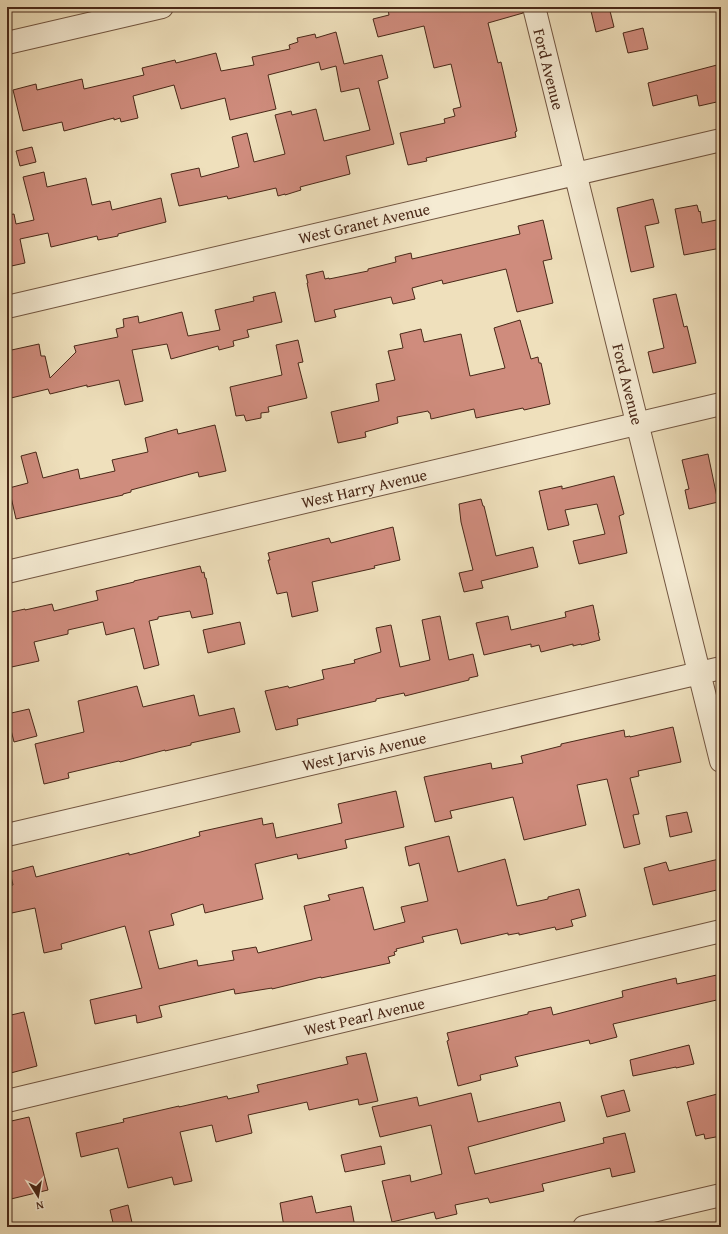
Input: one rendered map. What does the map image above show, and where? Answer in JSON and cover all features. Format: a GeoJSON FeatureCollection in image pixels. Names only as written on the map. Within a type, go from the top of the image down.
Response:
{"type":"FeatureCollection","features":[{"type":"Feature","properties":{"kind":"street"},"geometry":{"type":"LineString","coordinates":[[7,44],[162,7]]}},
{"type":"Feature","properties":{"kind":"street","name":"Ford Avenue"},"geometry":{"type":"LineString","coordinates":[[534,7],[721,761]]}},
{"type":"Feature","properties":{"kind":"street","name":"West Granet Avenue"},"geometry":{"type":"LineString","coordinates":[[7,307],[721,140]]}},
{"type":"Feature","properties":{"kind":"street","name":"West Harry Avenue"},"geometry":{"type":"LineString","coordinates":[[7,572],[721,404]]}},
{"type":"Feature","properties":{"kind":"street","name":"West Jarvis Avenue"},"geometry":{"type":"LineString","coordinates":[[7,835],[721,668]]}},
{"type":"Feature","properties":{"kind":"street","name":"West Pearl Avenue"},"geometry":{"type":"LineString","coordinates":[[7,1101],[721,931]]}},
{"type":"Feature","properties":{"kind":"street"},"geometry":{"type":"LineString","coordinates":[[584,1227],[721,1195]]}},
{"type":"Feature","properties":{"kind":"building"},"geometry":{"type":"Polygon","coordinates":[[[400,7],[522,7],[523,13],[488,23],[498,63],[501,62],[517,131],[515,132],[516,137],[426,158],[427,161],[408,165],[400,133],[445,123],[444,119],[455,116],[453,109],[461,107],[451,64],[434,68],[424,26],[378,37],[373,19],[389,15],[388,10],[400,7]]]}},
{"type":"Feature","properties":{"kind":"building"},"geometry":{"type":"Polygon","coordinates":[[[609,7],[614,27],[596,32],[591,11],[609,7]]]}},
{"type":"Feature","properties":{"kind":"building"},"geometry":{"type":"Polygon","coordinates":[[[643,28],[648,49],[628,53],[623,33],[643,28]]]}},
{"type":"Feature","properties":{"kind":"building"},"geometry":{"type":"Polygon","coordinates":[[[336,32],[344,64],[382,55],[388,78],[378,81],[394,144],[346,156],[350,174],[300,187],[301,190],[278,196],[276,188],[228,199],[227,196],[179,206],[171,174],[199,168],[201,177],[239,167],[232,137],[247,133],[254,162],[285,154],[275,115],[291,111],[292,115],[316,109],[324,141],[370,130],[359,88],[341,92],[336,66],[321,70],[319,62],[268,75],[276,109],[230,120],[225,98],[181,109],[174,85],[133,96],[138,118],[121,122],[120,118],[114,120],[114,118],[64,131],[62,122],[23,131],[13,90],[36,84],[37,90],[82,79],[84,89],[144,75],[142,68],[175,60],[176,63],[216,53],[221,71],[254,65],[252,57],[290,49],[289,45],[298,42],[297,38],[315,34],[316,38],[336,32]]]}},
{"type":"Feature","properties":{"kind":"building"},"geometry":{"type":"Polygon","coordinates":[[[717,65],[721,84],[721,101],[699,106],[697,95],[653,106],[648,83],[717,65]]]}},
{"type":"Feature","properties":{"kind":"building"},"geometry":{"type":"Polygon","coordinates":[[[32,147],[36,162],[20,166],[16,151],[32,147]]]}},
{"type":"Feature","properties":{"kind":"building"},"geometry":{"type":"Polygon","coordinates":[[[44,172],[47,187],[86,178],[92,205],[110,201],[112,210],[161,198],[166,222],[118,234],[118,236],[98,240],[97,236],[51,247],[48,233],[20,239],[25,263],[7,267],[7,215],[14,214],[16,224],[34,220],[23,177],[44,172]]]}},
{"type":"Feature","properties":{"kind":"building"},"geometry":{"type":"Polygon","coordinates":[[[653,199],[659,223],[645,226],[654,267],[631,272],[617,208],[653,199]]]}},
{"type":"Feature","properties":{"kind":"building"},"geometry":{"type":"Polygon","coordinates":[[[697,205],[699,212],[700,211],[702,223],[721,219],[721,248],[684,255],[675,209],[697,205]]]}},
{"type":"Feature","properties":{"kind":"building"},"geometry":{"type":"Polygon","coordinates":[[[543,220],[552,259],[543,261],[553,303],[517,312],[506,269],[443,284],[442,280],[412,288],[415,299],[393,304],[391,297],[334,310],[336,317],[315,322],[306,275],[323,271],[325,279],[329,279],[368,271],[368,269],[396,262],[395,257],[411,253],[412,259],[520,234],[518,226],[543,220]]]}},
{"type":"Feature","properties":{"kind":"building"},"geometry":{"type":"Polygon","coordinates":[[[275,292],[282,322],[247,330],[249,337],[233,341],[234,346],[219,350],[218,346],[171,359],[167,344],[132,350],[143,401],[125,405],[119,380],[87,387],[87,385],[50,394],[48,389],[7,399],[7,351],[39,344],[41,356],[45,356],[50,378],[76,352],[74,346],[118,337],[116,329],[124,327],[123,319],[138,316],[139,323],[182,312],[188,336],[220,330],[215,310],[254,301],[253,297],[275,292]]]}},
{"type":"Feature","properties":{"kind":"building"},"geometry":{"type":"Polygon","coordinates":[[[676,294],[684,327],[687,326],[696,363],[653,373],[648,352],[664,348],[653,299],[676,294]]]}},
{"type":"Feature","properties":{"kind":"building"},"geometry":{"type":"Polygon","coordinates":[[[520,320],[531,359],[538,357],[539,363],[541,363],[550,404],[476,418],[474,409],[431,419],[428,411],[397,417],[398,423],[365,432],[366,437],[338,443],[331,412],[379,401],[376,384],[395,380],[388,351],[403,348],[400,334],[421,329],[424,342],[461,334],[470,376],[505,368],[494,328],[520,320]]]}},
{"type":"Feature","properties":{"kind":"building"},"geometry":{"type":"Polygon","coordinates":[[[298,340],[303,362],[298,363],[307,398],[268,407],[269,412],[261,413],[261,418],[246,421],[244,415],[236,416],[230,387],[282,375],[276,345],[298,340]]]}},
{"type":"Feature","properties":{"kind":"building"},"geometry":{"type":"Polygon","coordinates":[[[215,425],[226,471],[199,477],[198,472],[131,490],[131,492],[123,495],[16,519],[9,488],[28,483],[21,456],[36,452],[43,478],[78,469],[80,479],[115,471],[112,460],[148,452],[145,438],[177,429],[178,434],[215,425]]]}},
{"type":"Feature","properties":{"kind":"building"},"geometry":{"type":"Polygon","coordinates":[[[708,454],[718,502],[689,509],[685,490],[689,489],[682,460],[708,454]]]}},
{"type":"Feature","properties":{"kind":"building"},"geometry":{"type":"Polygon","coordinates":[[[614,476],[624,514],[619,516],[627,553],[579,564],[573,541],[605,534],[597,504],[565,510],[569,525],[548,530],[539,491],[562,486],[562,489],[614,476]]]}},
{"type":"Feature","properties":{"kind":"building"},"geometry":{"type":"Polygon","coordinates":[[[481,499],[496,556],[533,547],[538,567],[481,581],[483,588],[464,592],[459,573],[473,570],[461,522],[459,504],[481,499]]]}},
{"type":"Feature","properties":{"kind":"building"},"geometry":{"type":"Polygon","coordinates":[[[393,527],[400,560],[374,566],[375,568],[312,582],[318,611],[292,617],[287,592],[277,594],[268,560],[270,560],[268,553],[329,538],[331,543],[393,527]]]}},
{"type":"Feature","properties":{"kind":"building"},"geometry":{"type":"Polygon","coordinates":[[[200,566],[202,573],[204,572],[206,578],[213,614],[192,618],[190,611],[158,617],[158,619],[149,621],[159,665],[144,669],[134,628],[106,635],[103,622],[68,630],[68,634],[34,642],[39,661],[7,668],[7,613],[52,604],[54,611],[98,600],[96,591],[200,566]]]}},
{"type":"Feature","properties":{"kind":"building"},"geometry":{"type":"Polygon","coordinates":[[[593,605],[600,640],[581,645],[573,646],[573,644],[541,652],[539,645],[531,647],[531,644],[484,655],[476,623],[508,616],[511,630],[566,617],[565,612],[593,605]]]}},
{"type":"Feature","properties":{"kind":"building"},"geometry":{"type":"Polygon","coordinates":[[[440,616],[449,660],[473,654],[478,676],[469,678],[469,680],[405,696],[404,693],[297,719],[298,725],[276,730],[265,691],[288,686],[289,688],[324,679],[322,670],[355,663],[354,660],[381,652],[376,628],[391,625],[400,667],[430,660],[422,620],[440,616]]]}},
{"type":"Feature","properties":{"kind":"building"},"geometry":{"type":"Polygon","coordinates":[[[240,622],[245,644],[208,653],[203,630],[240,622]]]}},
{"type":"Feature","properties":{"kind":"building"},"geometry":{"type":"Polygon","coordinates":[[[137,686],[143,707],[194,695],[199,716],[234,708],[240,732],[191,743],[191,745],[120,762],[68,773],[69,778],[44,784],[35,744],[84,732],[78,701],[137,686]]]}},
{"type":"Feature","properties":{"kind":"building"},"geometry":{"type":"Polygon","coordinates":[[[29,709],[37,736],[14,742],[7,714],[29,709]]]}},
{"type":"Feature","properties":{"kind":"building"},"geometry":{"type":"Polygon","coordinates":[[[673,727],[681,762],[638,771],[639,776],[630,778],[639,814],[633,815],[640,844],[624,848],[607,779],[577,785],[586,825],[524,840],[513,797],[450,811],[452,818],[435,822],[424,777],[491,763],[492,769],[523,763],[521,756],[561,746],[561,744],[624,730],[625,737],[630,737],[673,727]]]}},
{"type":"Feature","properties":{"kind":"building"},"geometry":{"type":"Polygon","coordinates":[[[396,791],[404,827],[345,840],[347,848],[298,859],[297,854],[255,864],[263,899],[205,913],[203,904],[171,914],[174,925],[149,931],[159,969],[197,960],[198,966],[234,960],[232,951],[256,947],[258,953],[312,940],[304,906],[330,900],[328,895],[363,887],[374,930],[405,922],[401,907],[428,901],[419,863],[409,866],[405,847],[449,836],[458,872],[505,859],[517,906],[548,899],[548,897],[579,889],[586,916],[571,920],[573,926],[556,930],[555,927],[519,935],[519,933],[508,935],[508,933],[461,944],[457,929],[422,937],[424,942],[396,949],[397,951],[394,952],[395,955],[388,957],[390,963],[272,989],[235,994],[234,989],[159,1006],[162,1017],[142,1022],[137,1023],[136,1015],[95,1024],[90,1000],[142,988],[125,926],[61,944],[62,949],[44,953],[35,908],[7,914],[7,886],[13,885],[10,872],[33,866],[36,877],[129,853],[129,855],[137,853],[200,836],[199,832],[262,818],[263,825],[273,823],[276,838],[342,823],[338,804],[396,791]]]}},
{"type":"Feature","properties":{"kind":"building"},"geometry":{"type":"Polygon","coordinates":[[[687,812],[692,832],[670,837],[666,816],[687,812]]]}},
{"type":"Feature","properties":{"kind":"building"},"geometry":{"type":"Polygon","coordinates":[[[719,859],[721,869],[721,889],[653,905],[644,868],[666,862],[669,871],[719,859]]]}},
{"type":"Feature","properties":{"kind":"building"},"geometry":{"type":"Polygon","coordinates":[[[721,974],[721,999],[613,1024],[617,1037],[590,1044],[589,1040],[515,1057],[518,1066],[480,1075],[481,1080],[458,1086],[447,1041],[449,1040],[447,1033],[528,1014],[528,1012],[551,1007],[553,1015],[623,997],[622,991],[676,978],[677,984],[721,974]]]}},
{"type":"Feature","properties":{"kind":"building"},"geometry":{"type":"Polygon","coordinates":[[[24,1012],[37,1066],[7,1074],[7,1016],[24,1012]]]}},
{"type":"Feature","properties":{"kind":"building"},"geometry":{"type":"Polygon","coordinates":[[[689,1045],[694,1064],[633,1076],[630,1060],[689,1045]]]}},
{"type":"Feature","properties":{"kind":"building"},"geometry":{"type":"Polygon","coordinates":[[[366,1053],[378,1101],[359,1105],[358,1099],[309,1110],[307,1102],[248,1115],[252,1133],[216,1142],[212,1125],[180,1132],[192,1181],[174,1185],[172,1177],[128,1188],[118,1148],[81,1157],[76,1133],[124,1122],[123,1119],[179,1106],[227,1096],[228,1099],[259,1092],[257,1085],[348,1064],[346,1057],[366,1053]]]}},
{"type":"Feature","properties":{"kind":"building"},"geometry":{"type":"Polygon","coordinates":[[[624,1090],[630,1111],[607,1117],[601,1096],[624,1090]]]}},
{"type":"Feature","properties":{"kind":"building"},"geometry":{"type":"Polygon","coordinates":[[[471,1093],[478,1122],[560,1102],[565,1121],[468,1147],[475,1174],[604,1143],[603,1138],[625,1133],[635,1172],[612,1177],[610,1168],[542,1184],[544,1191],[490,1203],[488,1198],[455,1205],[457,1214],[436,1219],[434,1212],[392,1222],[382,1181],[410,1175],[411,1182],[442,1174],[431,1125],[380,1137],[372,1107],[417,1097],[419,1106],[471,1093]]]}},
{"type":"Feature","properties":{"kind":"building"},"geometry":{"type":"Polygon","coordinates":[[[721,1093],[721,1136],[705,1139],[704,1134],[696,1136],[687,1102],[721,1093]]]}},
{"type":"Feature","properties":{"kind":"building"},"geometry":{"type":"Polygon","coordinates":[[[29,1117],[48,1190],[11,1199],[7,1183],[7,1122],[29,1117]]]}},
{"type":"Feature","properties":{"kind":"building"},"geometry":{"type":"Polygon","coordinates":[[[381,1146],[385,1164],[345,1172],[341,1155],[381,1146]]]}},
{"type":"Feature","properties":{"kind":"building"},"geometry":{"type":"Polygon","coordinates":[[[312,1196],[316,1213],[351,1206],[355,1227],[284,1227],[280,1203],[312,1196]]]}},
{"type":"Feature","properties":{"kind":"building"},"geometry":{"type":"Polygon","coordinates":[[[128,1205],[133,1227],[114,1227],[110,1210],[128,1205]]]}}]}
